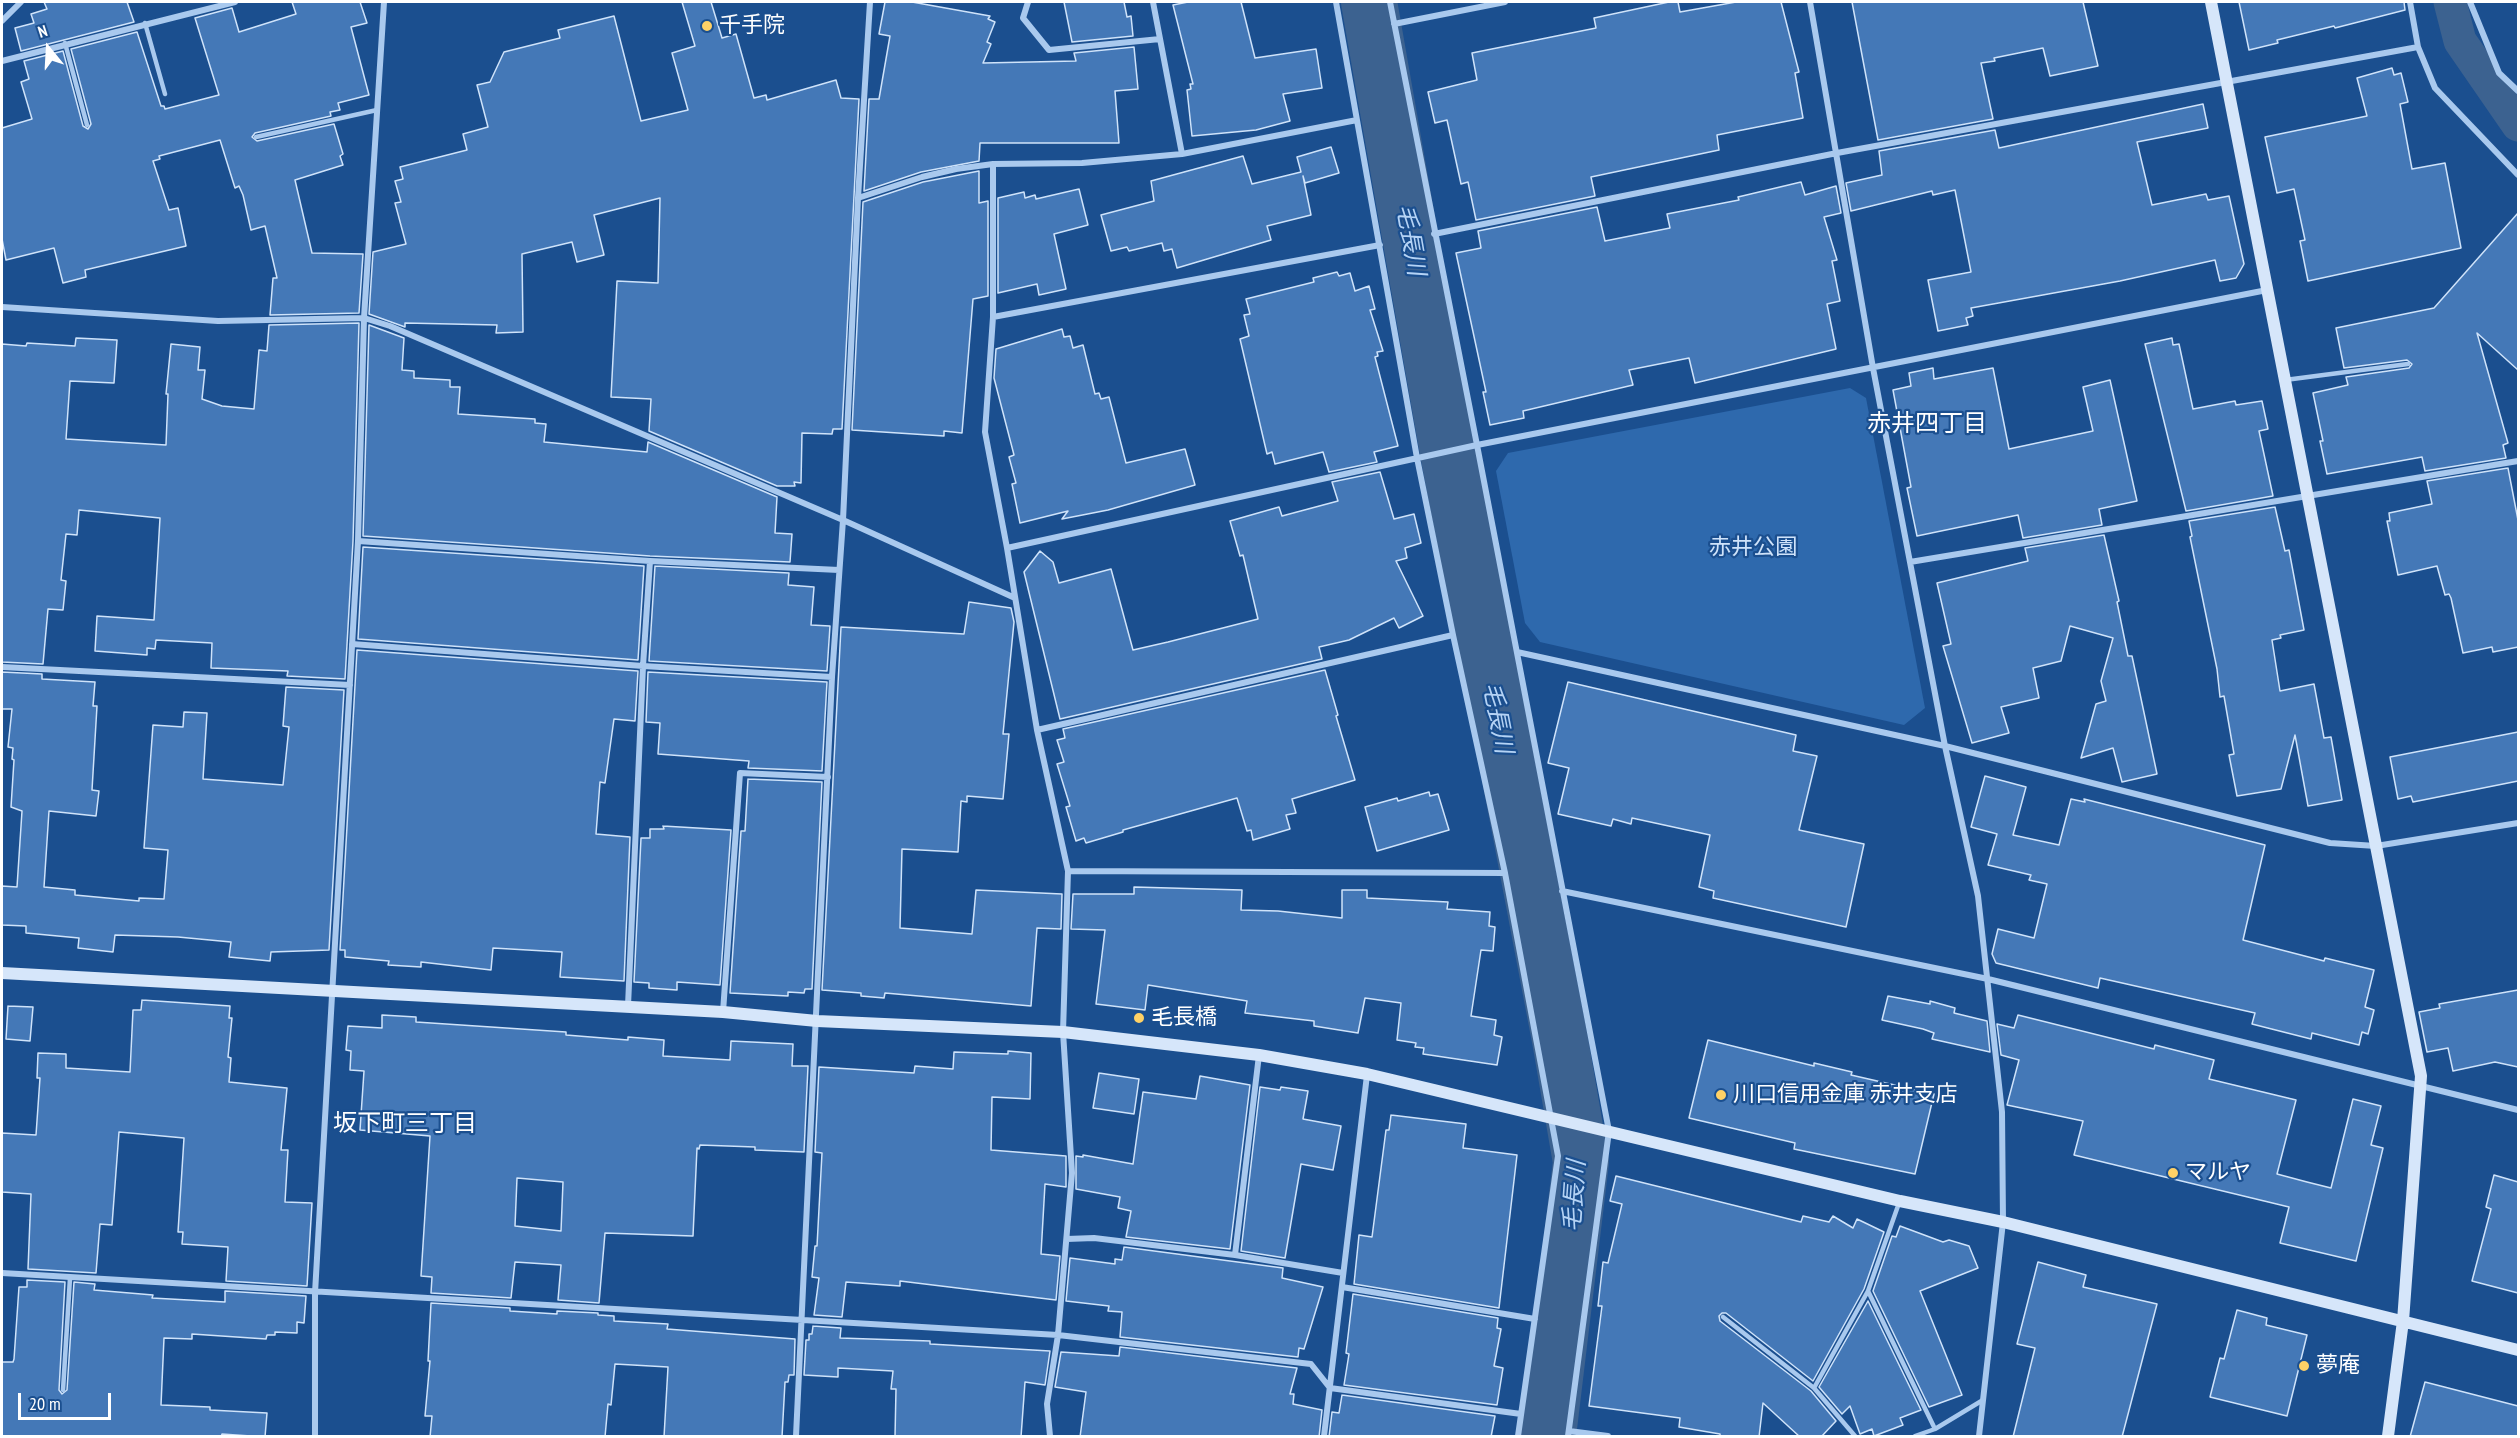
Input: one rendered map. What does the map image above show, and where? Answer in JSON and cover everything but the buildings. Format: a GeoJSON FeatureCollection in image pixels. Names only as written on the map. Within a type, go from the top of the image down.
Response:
{"type":"FeatureCollection","features":[{"type":"Feature","properties":{"kind":"street"},"geometry":{"type":"LineString","coordinates":[[2,21],[21,2]]}},
{"type":"Feature","properties":{"kind":"street"},"geometry":{"type":"LineString","coordinates":[[2,61],[65,43],[234,2]]}},
{"type":"Feature","properties":{"kind":"street"},"geometry":{"type":"LineString","coordinates":[[315,1437],[315,1293],[358,541],[364,318],[384,2]]}},
{"type":"Feature","properties":{"kind":"street"},"geometry":{"type":"LineString","coordinates":[[796,1437],[832,676],[843,520],[870,2]]}},
{"type":"Feature","properties":{"kind":"street"},"geometry":{"type":"LineString","coordinates":[[1028,2],[1023,18],[1049,50],[1160,39]]}},
{"type":"Feature","properties":{"kind":"street"},"geometry":{"type":"LineString","coordinates":[[1154,2],[1182,154]]}},
{"type":"Feature","properties":{"kind":"street"},"geometry":{"type":"LineString","coordinates":[[1336,2],[1418,458],[1453,635],[1505,873],[1558,1156],[1518,1437]]}},
{"type":"Feature","properties":{"kind":"street"},"geometry":{"type":"LineString","coordinates":[[1390,2],[1434,234],[1478,445],[1562,891],[1603,1130],[1569,1434],[1608,1437]]}},
{"type":"Feature","properties":{"kind":"street"},"geometry":{"type":"LineString","coordinates":[[1394,24],[1505,2]]}},
{"type":"Feature","properties":{"kind":"street"},"geometry":{"type":"LineString","coordinates":[[1810,2],[1873,368],[1945,746],[1978,896],[1988,978],[2002,1112],[2003,1222],[1979,1437]]}},
{"type":"Feature","properties":{"kind":"street"},"geometry":{"type":"LineString","coordinates":[[2211,2],[2421,1076],[2403,1321],[2388,1437]]}},
{"type":"Feature","properties":{"kind":"street"},"geometry":{"type":"LineString","coordinates":[[2410,2],[2418,47],[2435,88],[2518,175]]}},
{"type":"Feature","properties":{"kind":"street"},"geometry":{"type":"LineString","coordinates":[[2470,2],[2499,73],[2518,91]]}},
{"type":"Feature","properties":{"kind":"street"},"geometry":{"type":"LineString","coordinates":[[1434,234],[1837,153],[2418,47]]}},
{"type":"Feature","properties":{"kind":"street"},"geometry":{"type":"LineString","coordinates":[[858,198],[922,177],[956,169],[993,164],[1082,163],[1182,154],[1358,120]]}},
{"type":"Feature","properties":{"kind":"street"},"geometry":{"type":"LineString","coordinates":[[993,164],[993,317],[985,432],[1037,730],[1068,871],[1063,1032],[1072,1173],[1058,1335],[1047,1404],[1050,1437]]}},
{"type":"Feature","properties":{"kind":"street"},"geometry":{"type":"LineString","coordinates":[[993,317],[1380,245]]}},
{"type":"Feature","properties":{"kind":"street"},"geometry":{"type":"LineString","coordinates":[[1007,548],[1478,445],[2268,290]]}},
{"type":"Feature","properties":{"kind":"street"},"geometry":{"type":"LineString","coordinates":[[2,307],[218,321],[364,318],[401,331],[843,520],[1015,598]]}},
{"type":"Feature","properties":{"kind":"street"},"geometry":{"type":"LineString","coordinates":[[1910,562],[2518,461]]}},
{"type":"Feature","properties":{"kind":"street"},"geometry":{"type":"LineString","coordinates":[[358,541],[650,561],[839,570]]}},
{"type":"Feature","properties":{"kind":"street"},"geometry":{"type":"LineString","coordinates":[[628,1007],[643,666],[650,561]]}},
{"type":"Feature","properties":{"kind":"street"},"geometry":{"type":"LineString","coordinates":[[1037,730],[1453,635]]}},
{"type":"Feature","properties":{"kind":"street"},"geometry":{"type":"LineString","coordinates":[[352,644],[643,666],[832,676]]}},
{"type":"Feature","properties":{"kind":"street"},"geometry":{"type":"LineString","coordinates":[[1517,652],[1945,746],[2330,843],[2376,846],[2518,823]]}},
{"type":"Feature","properties":{"kind":"street"},"geometry":{"type":"LineString","coordinates":[[2,667],[350,685]]}},
{"type":"Feature","properties":{"kind":"street"},"geometry":{"type":"LineString","coordinates":[[723,1012],[740,773],[828,777]]}},
{"type":"Feature","properties":{"kind":"street"},"geometry":{"type":"LineString","coordinates":[[1068,871],[1505,873]]}},
{"type":"Feature","properties":{"kind":"street"},"geometry":{"type":"LineString","coordinates":[[1562,891],[1988,978],[2518,1110]]}},
{"type":"Feature","properties":{"kind":"street"},"geometry":{"type":"LineString","coordinates":[[2,973],[723,1012],[817,1021],[1063,1032],[1259,1055],[1367,1074],[1900,1201],[2003,1222],[2518,1350]]}},
{"type":"Feature","properties":{"kind":"street"},"geometry":{"type":"LineString","coordinates":[[1235,1255],[1259,1055]]}},
{"type":"Feature","properties":{"kind":"street"},"geometry":{"type":"LineString","coordinates":[[1324,1437],[1367,1074]]}},
{"type":"Feature","properties":{"kind":"street"},"geometry":{"type":"LineString","coordinates":[[1067,1239],[1094,1238],[1235,1255],[1343,1273]]}},
{"type":"Feature","properties":{"kind":"street"},"geometry":{"type":"LineString","coordinates":[[2,1274],[1058,1335],[1311,1364],[1330,1388],[1521,1414]]}},
{"type":"Feature","properties":{"kind":"street"},"geometry":{"type":"LineString","coordinates":[[1342,1287],[1535,1318]]}},
{"type":"Feature","properties":{"kind":"lane"},"geometry":{"type":"LineString","coordinates":[[146,23],[165,94]]}},
{"type":"Feature","properties":{"kind":"lane"},"geometry":{"type":"LineString","coordinates":[[65,43],[87,125]]}},
{"type":"Feature","properties":{"kind":"lane"},"geometry":{"type":"LineString","coordinates":[[256,137],[377,110]]}},
{"type":"Feature","properties":{"kind":"lane"},"geometry":{"type":"LineString","coordinates":[[2285,380],[2408,364]]}},
{"type":"Feature","properties":{"kind":"lane"},"geometry":{"type":"LineString","coordinates":[[1814,1388],[1868,1291],[1900,1201]]}},
{"type":"Feature","properties":{"kind":"lane"},"geometry":{"type":"LineString","coordinates":[[63,1390],[70,1278]]}},
{"type":"Feature","properties":{"kind":"lane"},"geometry":{"type":"LineString","coordinates":[[1868,1291],[1935,1429]]}},
{"type":"Feature","properties":{"kind":"lane"},"geometry":{"type":"LineString","coordinates":[[1723,1317],[1814,1388],[1856,1437]]}},
{"type":"Feature","properties":{"kind":"lane"},"geometry":{"type":"LineString","coordinates":[[1915,1437],[1935,1429],[1983,1400]]}},
{"type":"Feature","properties":{"kind":"green space","name":"赤井公園"},"geometry":{"type":"Polygon","coordinates":[[[1850,388],[1866,398],[1925,708],[1904,725],[1540,642],[1525,623],[1496,471],[1508,453],[1850,388]]]}},
{"type":"Feature","properties":{"kind":"waterway","name":"毛長川"},"geometry":{"type":"LineString","coordinates":[[1369,2],[1448,453],[1560,1040],[1581,1162],[1548,1436]]}},
{"type":"Feature","properties":{"kind":"waterway"},"geometry":{"type":"LineString","coordinates":[[2450,2],[2460,41],[2518,125]]}},
{"type":"Feature","properties":{"kind":"place","name":"千手院"},"geometry":{"type":"Point","coordinates":[707,26]}},
{"type":"Feature","properties":{"kind":"place","name":"毛長橋"},"geometry":{"type":"Point","coordinates":[1139,1018]}},
{"type":"Feature","properties":{"kind":"place","name":"川口信用金庫 赤井支店"},"geometry":{"type":"Point","coordinates":[1721,1095]}},
{"type":"Feature","properties":{"kind":"place","name":"マルヤ"},"geometry":{"type":"Point","coordinates":[2173,1173]}},
{"type":"Feature","properties":{"kind":"place","name":"夢庵"},"geometry":{"type":"Point","coordinates":[2304,1366]}},
{"type":"Feature","properties":{"kind":"district","name":"赤井四丁目"},"geometry":{"type":"Point","coordinates":[1927,424]}},
{"type":"Feature","properties":{"kind":"district","name":"坂下町三丁目"},"geometry":{"type":"Point","coordinates":[405,1124]}}]}
